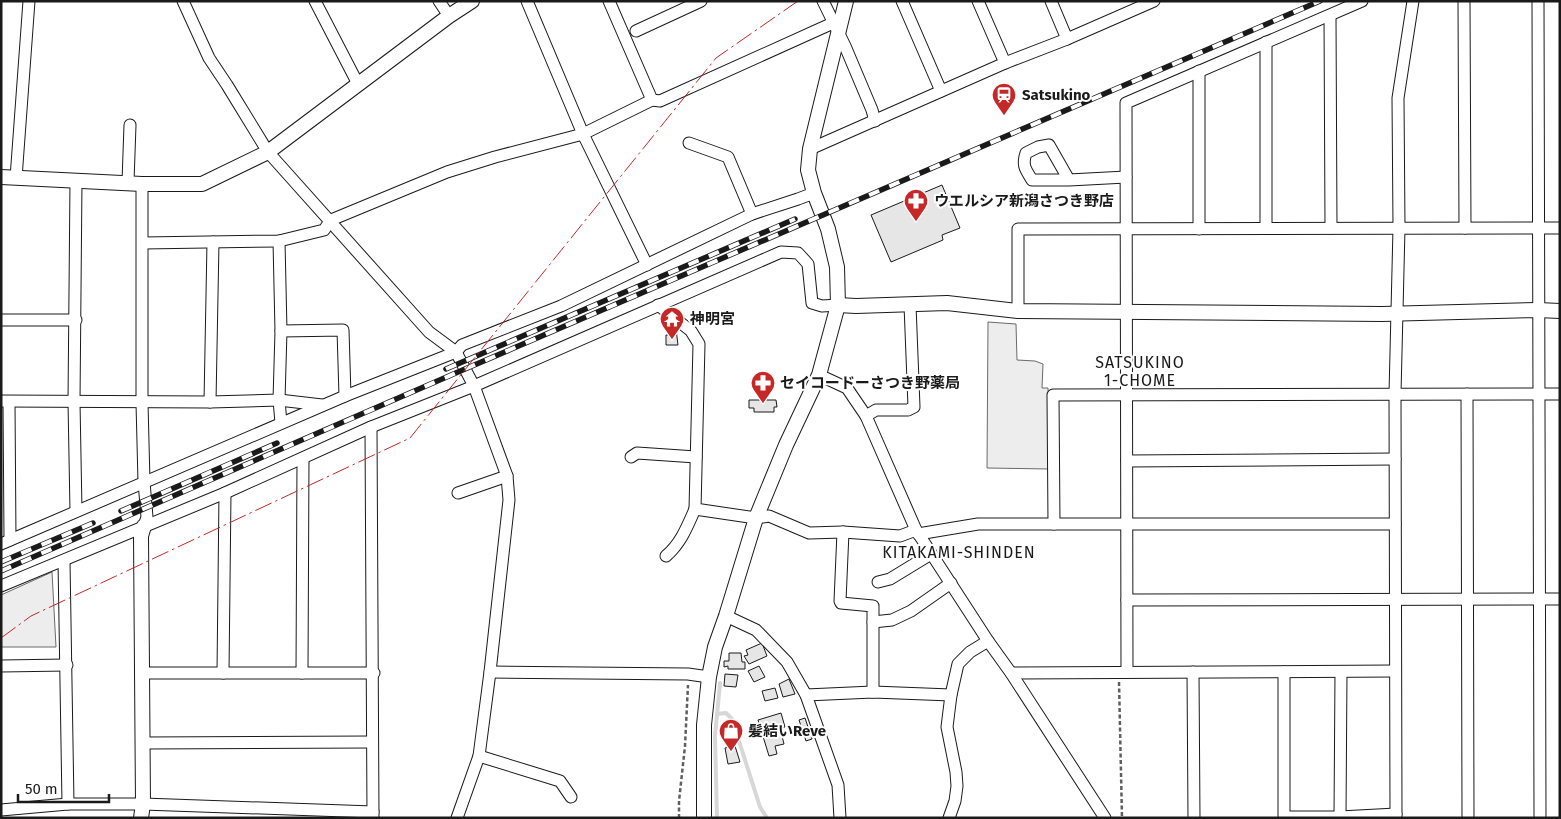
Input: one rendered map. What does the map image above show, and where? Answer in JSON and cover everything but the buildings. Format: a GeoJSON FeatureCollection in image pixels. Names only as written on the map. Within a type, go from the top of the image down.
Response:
{"type":"FeatureCollection","features":[{"type":"Feature","properties":{"kind":"street"},"geometry":{"type":"LineString","coordinates":[[16,178],[29,1]]}},
{"type":"Feature","properties":{"kind":"street"},"geometry":{"type":"LineString","coordinates":[[183,1],[209,58],[268,152],[331,220],[429,332],[456,352],[474,386],[507,476],[509,500],[479,756],[457,818]]}},
{"type":"Feature","properties":{"kind":"street"},"geometry":{"type":"LineString","coordinates":[[315,1],[358,84]]}},
{"type":"Feature","properties":{"kind":"street"},"geometry":{"type":"LineString","coordinates":[[439,1],[448,16]]}},
{"type":"Feature","properties":{"kind":"street"},"geometry":{"type":"LineString","coordinates":[[1,177],[142,184],[202,184],[268,152],[448,16],[472,1]]}},
{"type":"Feature","properties":{"kind":"street"},"geometry":{"type":"LineString","coordinates":[[527,1],[583,134],[647,265]]}},
{"type":"Feature","properties":{"kind":"street"},"geometry":{"type":"LineString","coordinates":[[609,1],[652,100]]}},
{"type":"Feature","properties":{"kind":"street"},"geometry":{"type":"LineString","coordinates":[[636,31],[701,1]]}},
{"type":"Feature","properties":{"kind":"street"},"geometry":{"type":"LineString","coordinates":[[822,1],[872,110],[875,121]]}},
{"type":"Feature","properties":{"kind":"street"},"geometry":{"type":"LineString","coordinates":[[704,818],[704,725],[709,677],[715,647],[756,518],[786,445],[818,375],[838,305],[837,267],[828,229],[814,193],[808,170],[810,149],[835,28],[846,1]]}},
{"type":"Feature","properties":{"kind":"street"},"geometry":{"type":"LineString","coordinates":[[902,1],[941,91]]}},
{"type":"Feature","properties":{"kind":"street"},"geometry":{"type":"LineString","coordinates":[[978,1],[1004,64]]}},
{"type":"Feature","properties":{"kind":"street"},"geometry":{"type":"LineString","coordinates":[[1051,1],[1067,40]]}},
{"type":"Feature","properties":{"kind":"street"},"geometry":{"type":"LineString","coordinates":[[810,149],[1004,64],[1067,40],[1130,6],[1154,1]]}},
{"type":"Feature","properties":{"kind":"street"},"geometry":{"type":"LineString","coordinates":[[1127,672],[1126,103],[1362,1]]}},
{"type":"Feature","properties":{"kind":"street"},"geometry":{"type":"LineString","coordinates":[[1284,672],[1284,817],[1396,816],[1394,459],[1399,228],[1398,98],[1413,1]]}},
{"type":"Feature","properties":{"kind":"street"},"geometry":{"type":"LineString","coordinates":[[1464,1],[1465,228]]}},
{"type":"Feature","properties":{"kind":"street"},"geometry":{"type":"LineString","coordinates":[[1538,1],[1540,818]]}},
{"type":"Feature","properties":{"kind":"street"},"geometry":{"type":"LineString","coordinates":[[1330,16],[1331,228]]}},
{"type":"Feature","properties":{"kind":"street"},"geometry":{"type":"LineString","coordinates":[[143,243],[279,241],[324,230],[331,220],[447,172],[494,157],[583,134],[652,100],[660,101],[835,28]]}},
{"type":"Feature","properties":{"kind":"street"},"geometry":{"type":"LineString","coordinates":[[1266,42],[1266,228]]}},
{"type":"Feature","properties":{"kind":"street"},"geometry":{"type":"LineString","coordinates":[[1199,71],[1200,229]]}},
{"type":"Feature","properties":{"kind":"street"},"geometry":{"type":"LineString","coordinates":[[128,182],[130,126]]}},
{"type":"Feature","properties":{"kind":"street"},"geometry":{"type":"LineString","coordinates":[[688,143],[728,157],[752,214]]}},
{"type":"Feature","properties":{"kind":"street"},"geometry":{"type":"LineString","coordinates":[[1069,180],[1126,177]]}},
{"type":"Feature","properties":{"kind":"street"},"geometry":{"type":"LineString","coordinates":[[76,181],[74,402],[76,511]]}},
{"type":"Feature","properties":{"kind":"street"},"geometry":{"type":"LineString","coordinates":[[142,184],[142,403],[146,517],[141,536],[143,673],[142,811]]}},
{"type":"Feature","properties":{"kind":"street"},"geometry":{"type":"LineString","coordinates":[[324,405],[279,400],[142,403],[5,401],[6,542],[281,423],[456,352],[462,345],[561,306],[752,214],[814,193]]}},
{"type":"Feature","properties":{"kind":"street"},"geometry":{"type":"LineString","coordinates":[[1018,311],[1018,229],[1560,228]]}},
{"type":"Feature","properties":{"kind":"street"},"geometry":{"type":"LineString","coordinates":[[279,241],[281,331],[279,400],[281,423]]}},
{"type":"Feature","properties":{"kind":"street"},"geometry":{"type":"LineString","coordinates":[[210,402],[212,242]]}},
{"type":"Feature","properties":{"kind":"street"},"geometry":{"type":"LineString","coordinates":[[1,586],[225,493],[371,427],[474,386],[781,252],[798,253],[808,264],[812,303],[822,306],[947,303],[1018,311],[1397,314],[1560,310]]}},
{"type":"Feature","properties":{"kind":"street"},"geometry":{"type":"LineString","coordinates":[[658,305],[691,331],[699,344],[695,509],[684,535],[675,548],[666,556]]}},
{"type":"Feature","properties":{"kind":"street"},"geometry":{"type":"LineString","coordinates":[[866,416],[876,410],[908,410],[914,407],[910,305]]}},
{"type":"Feature","properties":{"kind":"street"},"geometry":{"type":"LineString","coordinates":[[1,320],[76,320]]}},
{"type":"Feature","properties":{"kind":"street"},"geometry":{"type":"LineString","coordinates":[[281,331],[343,330],[345,396]]}},
{"type":"Feature","properties":{"kind":"street"},"geometry":{"type":"LineString","coordinates":[[818,375],[847,388],[866,416],[917,532],[1105,818]]}},
{"type":"Feature","properties":{"kind":"street"},"geometry":{"type":"LineString","coordinates":[[1467,394],[1468,818]]}},
{"type":"Feature","properties":{"kind":"street"},"geometry":{"type":"LineString","coordinates":[[1054,524],[1053,395],[1560,394]]}},
{"type":"Feature","properties":{"kind":"street"},"geometry":{"type":"LineString","coordinates":[[1,810],[68,804],[142,811],[373,815],[372,742],[374,673],[371,427]]}},
{"type":"Feature","properties":{"kind":"street"},"geometry":{"type":"LineString","coordinates":[[632,457],[637,453],[696,457]]}},
{"type":"Feature","properties":{"kind":"street"},"geometry":{"type":"LineString","coordinates":[[302,673],[303,458]]}},
{"type":"Feature","properties":{"kind":"street"},"geometry":{"type":"LineString","coordinates":[[1126,461],[1394,459]]}},
{"type":"Feature","properties":{"kind":"street"},"geometry":{"type":"LineString","coordinates":[[458,493],[507,476]]}},
{"type":"Feature","properties":{"kind":"street"},"geometry":{"type":"LineString","coordinates":[[223,673],[225,493]]}},
{"type":"Feature","properties":{"kind":"street"},"geometry":{"type":"LineString","coordinates":[[695,509],[756,518],[769,516],[809,532],[900,536],[978,524],[1395,524]]}},
{"type":"Feature","properties":{"kind":"street"},"geometry":{"type":"LineString","coordinates":[[843,532],[840,601],[842,603],[873,606],[873,692]]}},
{"type":"Feature","properties":{"kind":"street"},"geometry":{"type":"LineString","coordinates":[[878,582],[890,579],[931,554]]}},
{"type":"Feature","properties":{"kind":"street"},"geometry":{"type":"LineString","coordinates":[[64,561],[68,804]]}},
{"type":"Feature","properties":{"kind":"street"},"geometry":{"type":"LineString","coordinates":[[873,622],[892,620],[910,611],[951,583]]}},
{"type":"Feature","properties":{"kind":"street"},"geometry":{"type":"LineString","coordinates":[[1127,600],[1560,599]]}},
{"type":"Feature","properties":{"kind":"street"},"geometry":{"type":"LineString","coordinates":[[726,616],[756,630],[787,662],[806,695],[838,784],[840,818]]}},
{"type":"Feature","properties":{"kind":"street"},"geometry":{"type":"LineString","coordinates":[[949,818],[955,801],[957,786],[947,727],[950,695],[958,664],[970,652],[988,641]]}},
{"type":"Feature","properties":{"kind":"street"},"geometry":{"type":"LineString","coordinates":[[1,666],[66,665]]}},
{"type":"Feature","properties":{"kind":"street"},"geometry":{"type":"LineString","coordinates":[[1011,673],[1394,671]]}},
{"type":"Feature","properties":{"kind":"street"},"geometry":{"type":"LineString","coordinates":[[490,672],[688,674],[709,677]]}},
{"type":"Feature","properties":{"kind":"street"},"geometry":{"type":"LineString","coordinates":[[1194,672],[1194,818]]}},
{"type":"Feature","properties":{"kind":"street"},"geometry":{"type":"LineString","coordinates":[[1340,817],[1341,672]]}},
{"type":"Feature","properties":{"kind":"street"},"geometry":{"type":"LineString","coordinates":[[143,673],[374,673]]}},
{"type":"Feature","properties":{"kind":"street"},"geometry":{"type":"LineString","coordinates":[[806,695],[873,692],[950,695]]}},
{"type":"Feature","properties":{"kind":"street"},"geometry":{"type":"LineString","coordinates":[[143,743],[372,742]]}},
{"type":"Feature","properties":{"kind":"street"},"geometry":{"type":"LineString","coordinates":[[479,756],[560,781],[570,797]]}},
{"type":"Feature","properties":{"kind":"path"},"geometry":{"type":"LineString","coordinates":[[1122,818],[1119,679],[1127,672]]}},
{"type":"Feature","properties":{"kind":"path"},"geometry":{"type":"LineString","coordinates":[[679,818],[688,674]]}},
{"type":"Feature","properties":{"kind":"shaded area"},"geometry":{"type":"Polygon","coordinates":[[[988,322],[1016,324],[1017,360],[1035,361],[1043,364],[1042,388],[1048,388],[1049,469],[987,468],[988,322]]]}},
{"type":"Feature","properties":{"kind":"shaded area"},"geometry":{"type":"Polygon","coordinates":[[[52,572],[56,647],[1,647],[1,595],[52,572]]]}},
{"type":"Feature","properties":{"kind":"waterway"},"geometry":{"type":"LineString","coordinates":[[717,818],[715,736],[720,683]]}},
{"type":"Feature","properties":{"kind":"waterway"},"geometry":{"type":"LineString","coordinates":[[717,714],[726,713],[732,719],[760,807],[767,818]]}},
{"type":"Feature","properties":{"kind":"railway"},"geometry":{"type":"LineString","coordinates":[[1,571],[1320,1]]}},
{"type":"Feature","properties":{"kind":"railway"},"geometry":{"type":"LineString","coordinates":[[446,369],[795,219]]}},
{"type":"Feature","properties":{"kind":"railway"},"geometry":{"type":"LineString","coordinates":[[121,511],[277,443]]}},
{"type":"Feature","properties":{"kind":"railway"},"geometry":{"type":"LineString","coordinates":[[1,562],[93,523]]}},
{"type":"Feature","properties":{"kind":"power"},"geometry":{"type":"LineString","coordinates":[[1,638],[31,616],[410,438],[716,58],[798,1]]}},
{"type":"Feature","properties":{"kind":"place","name":"Satsukino"},"geometry":{"type":"Point","coordinates":[1004,116]}},
{"type":"Feature","properties":{"kind":"place","name":"ウエルシア新潟さつき野店"},"geometry":{"type":"Point","coordinates":[916,222]}},
{"type":"Feature","properties":{"kind":"place","name":"神明宮"},"geometry":{"type":"Point","coordinates":[672,340]}},
{"type":"Feature","properties":{"kind":"place","name":"セイコードーさつき野薬局"},"geometry":{"type":"Point","coordinates":[763,404]}},
{"type":"Feature","properties":{"kind":"place","name":"髪結いReve"},"geometry":{"type":"Point","coordinates":[731,752]}},
{"type":"Feature","properties":{"kind":"district","name":"SATSUKINO 1-CHOME"},"geometry":{"type":"Point","coordinates":[1140,371]}},
{"type":"Feature","properties":{"kind":"district","name":"KITAKAMI-SHINDEN"},"geometry":{"type":"Point","coordinates":[959,552]}}]}
